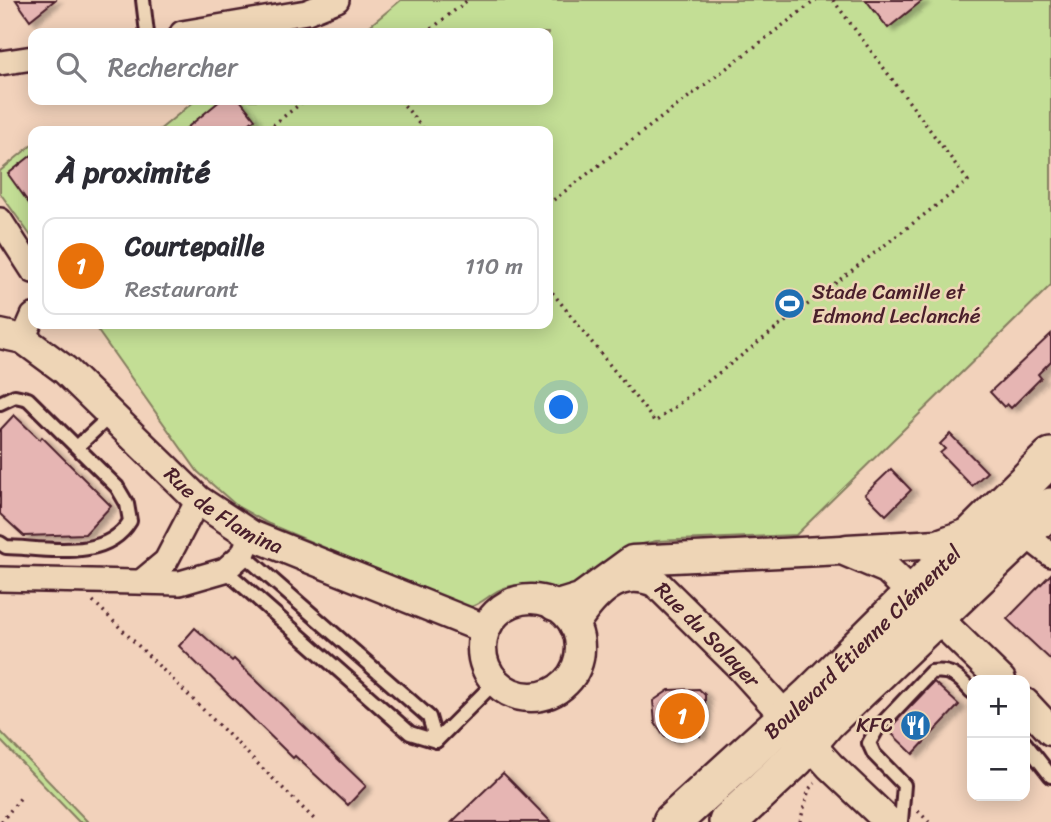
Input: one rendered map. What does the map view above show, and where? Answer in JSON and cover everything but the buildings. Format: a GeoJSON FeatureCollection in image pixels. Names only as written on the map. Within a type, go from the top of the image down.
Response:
{"type":"FeatureCollection","features":[{"type":"Feature","properties":{"kind":"main road","name":"Boulevard Étienne Clémentel"},"geometry":{"type":"LineString","coordinates":[[672,822],[797,729],[826,722],[924,604],[977,529],[1051,457]]}},
{"type":"Feature","properties":{"kind":"main road","name":"Boulevard Étienne Clémentel"},"geometry":{"type":"LineString","coordinates":[[924,604],[1037,544],[1051,507]]}},
{"type":"Feature","properties":{"kind":"main road","name":"Boulevard Étienne Clémentel"},"geometry":{"type":"LineString","coordinates":[[728,822],[797,729]]}},
{"type":"Feature","properties":{"kind":"street"},"geometry":{"type":"LineString","coordinates":[[212,28],[307,12],[334,1]]}},
{"type":"Feature","properties":{"kind":"street"},"geometry":{"type":"LineString","coordinates":[[0,63],[28,59]]}},
{"type":"Feature","properties":{"kind":"street"},"geometry":{"type":"LineString","coordinates":[[0,220],[28,263]]}},
{"type":"Feature","properties":{"kind":"street","name":"Rue de Flamina"},"geometry":{"type":"LineString","coordinates":[[19,330],[65,370],[247,545],[485,629]]}},
{"type":"Feature","properties":{"kind":"street"},"geometry":{"type":"LineString","coordinates":[[142,581],[166,561],[198,500]]}},
{"type":"Feature","properties":{"kind":"street"},"geometry":{"type":"LineString","coordinates":[[554,606],[579,598],[632,560],[938,544],[954,541],[977,529]]}},
{"type":"Feature","properties":{"kind":"street"},"geometry":{"type":"LineString","coordinates":[[0,579],[180,583],[225,570],[247,545]]}},
{"type":"Feature","properties":{"kind":"street"},"geometry":{"type":"LineString","coordinates":[[842,550],[887,569],[996,675]]}},
{"type":"Feature","properties":{"kind":"street"},"geometry":{"type":"LineString","coordinates":[[667,592],[667,583],[674,569],[705,557]]}},
{"type":"Feature","properties":{"kind":"street","name":"Rue du Solayer"},"geometry":{"type":"LineString","coordinates":[[574,625],[587,605],[607,587],[624,579],[641,576],[667,592],[889,822]]}},
{"type":"Feature","properties":{"kind":"street"},"geometry":{"type":"LineString","coordinates":[[530,599],[554,606],[574,625],[580,655],[575,670],[564,684],[538,696],[523,696],[495,682],[485,666],[482,648],[485,629],[496,613],[512,603],[530,599]]}},
{"type":"Feature","properties":{"kind":"street"},"geometry":{"type":"LineString","coordinates":[[1030,707],[1051,730]]}},
{"type":"Feature","properties":{"kind":"lane"},"geometry":{"type":"LineString","coordinates":[[143,0],[146,28]]}},
{"type":"Feature","properties":{"kind":"lane"},"geometry":{"type":"LineString","coordinates":[[0,402],[15,396],[29,398],[117,487],[127,504],[130,522],[122,535],[88,549],[6,547],[0,543]]}},
{"type":"Feature","properties":{"kind":"lane"},"geometry":{"type":"LineString","coordinates":[[78,446],[112,415]]}},
{"type":"Feature","properties":{"kind":"lane"},"geometry":{"type":"LineString","coordinates":[[247,545],[429,717],[436,741]]}},
{"type":"Feature","properties":{"kind":"lane"},"geometry":{"type":"LineString","coordinates":[[225,570],[410,733],[436,741]]}},
{"type":"Feature","properties":{"kind":"lane"},"geometry":{"type":"LineString","coordinates":[[901,822],[904,785],[874,754],[869,743],[877,729],[931,671],[943,670],[955,674],[967,687]]}},
{"type":"Feature","properties":{"kind":"lane"},"geometry":{"type":"LineString","coordinates":[[436,741],[495,682]]}},
{"type":"Feature","properties":{"kind":"lane"},"geometry":{"type":"LineString","coordinates":[[1030,749],[1051,776]]}},
{"type":"Feature","properties":{"kind":"path"},"geometry":{"type":"LineString","coordinates":[[432,28],[468,0]]}},
{"type":"Feature","properties":{"kind":"path"},"geometry":{"type":"LineString","coordinates":[[553,200],[816,0]]}},
{"type":"Feature","properties":{"kind":"path"},"geometry":{"type":"LineString","coordinates":[[553,293],[656,422],[968,181],[833,0]]}},
{"type":"Feature","properties":{"kind":"path"},"geometry":{"type":"LineString","coordinates":[[273,125],[299,105]]}},
{"type":"Feature","properties":{"kind":"path"},"geometry":{"type":"LineString","coordinates":[[404,105],[421,126]]}},
{"type":"Feature","properties":{"kind":"path"},"geometry":{"type":"LineString","coordinates":[[72,580],[317,822]]}},
{"type":"Feature","properties":{"kind":"path"},"geometry":{"type":"LineString","coordinates":[[1,822],[22,796]]}},
{"type":"Feature","properties":{"kind":"green space","name":"Stade Camille et Edmond Leclanché"},"geometry":{"type":"Polygon","coordinates":[[[401,0],[1051,0],[1051,285],[796,535],[656,541],[634,546],[615,555],[569,588],[515,585],[501,589],[467,608],[269,524],[237,506],[198,472],[97,329],[553,329],[553,126],[164,126],[190,105],[553,105],[553,28],[367,28],[401,0]]]}},
{"type":"Feature","properties":{"kind":"green space"},"geometry":{"type":"Polygon","coordinates":[[[28,148],[28,232],[0,193],[0,171],[28,148]]]}},
{"type":"Feature","properties":{"kind":"green space"},"geometry":{"type":"Polygon","coordinates":[[[0,731],[88,822],[79,822],[0,740],[0,731]]]}},
{"type":"Feature","properties":{"kind":"place","name":"Stade Camille et Edmond Leclanché"},"geometry":{"type":"Point","coordinates":[789,304]}},
{"type":"Feature","properties":{"kind":"place","name":"Courtepaille"},"geometry":{"type":"Point","coordinates":[682,716]}},
{"type":"Feature","properties":{"kind":"place","name":"KFC"},"geometry":{"type":"Point","coordinates":[916,725]}}]}
